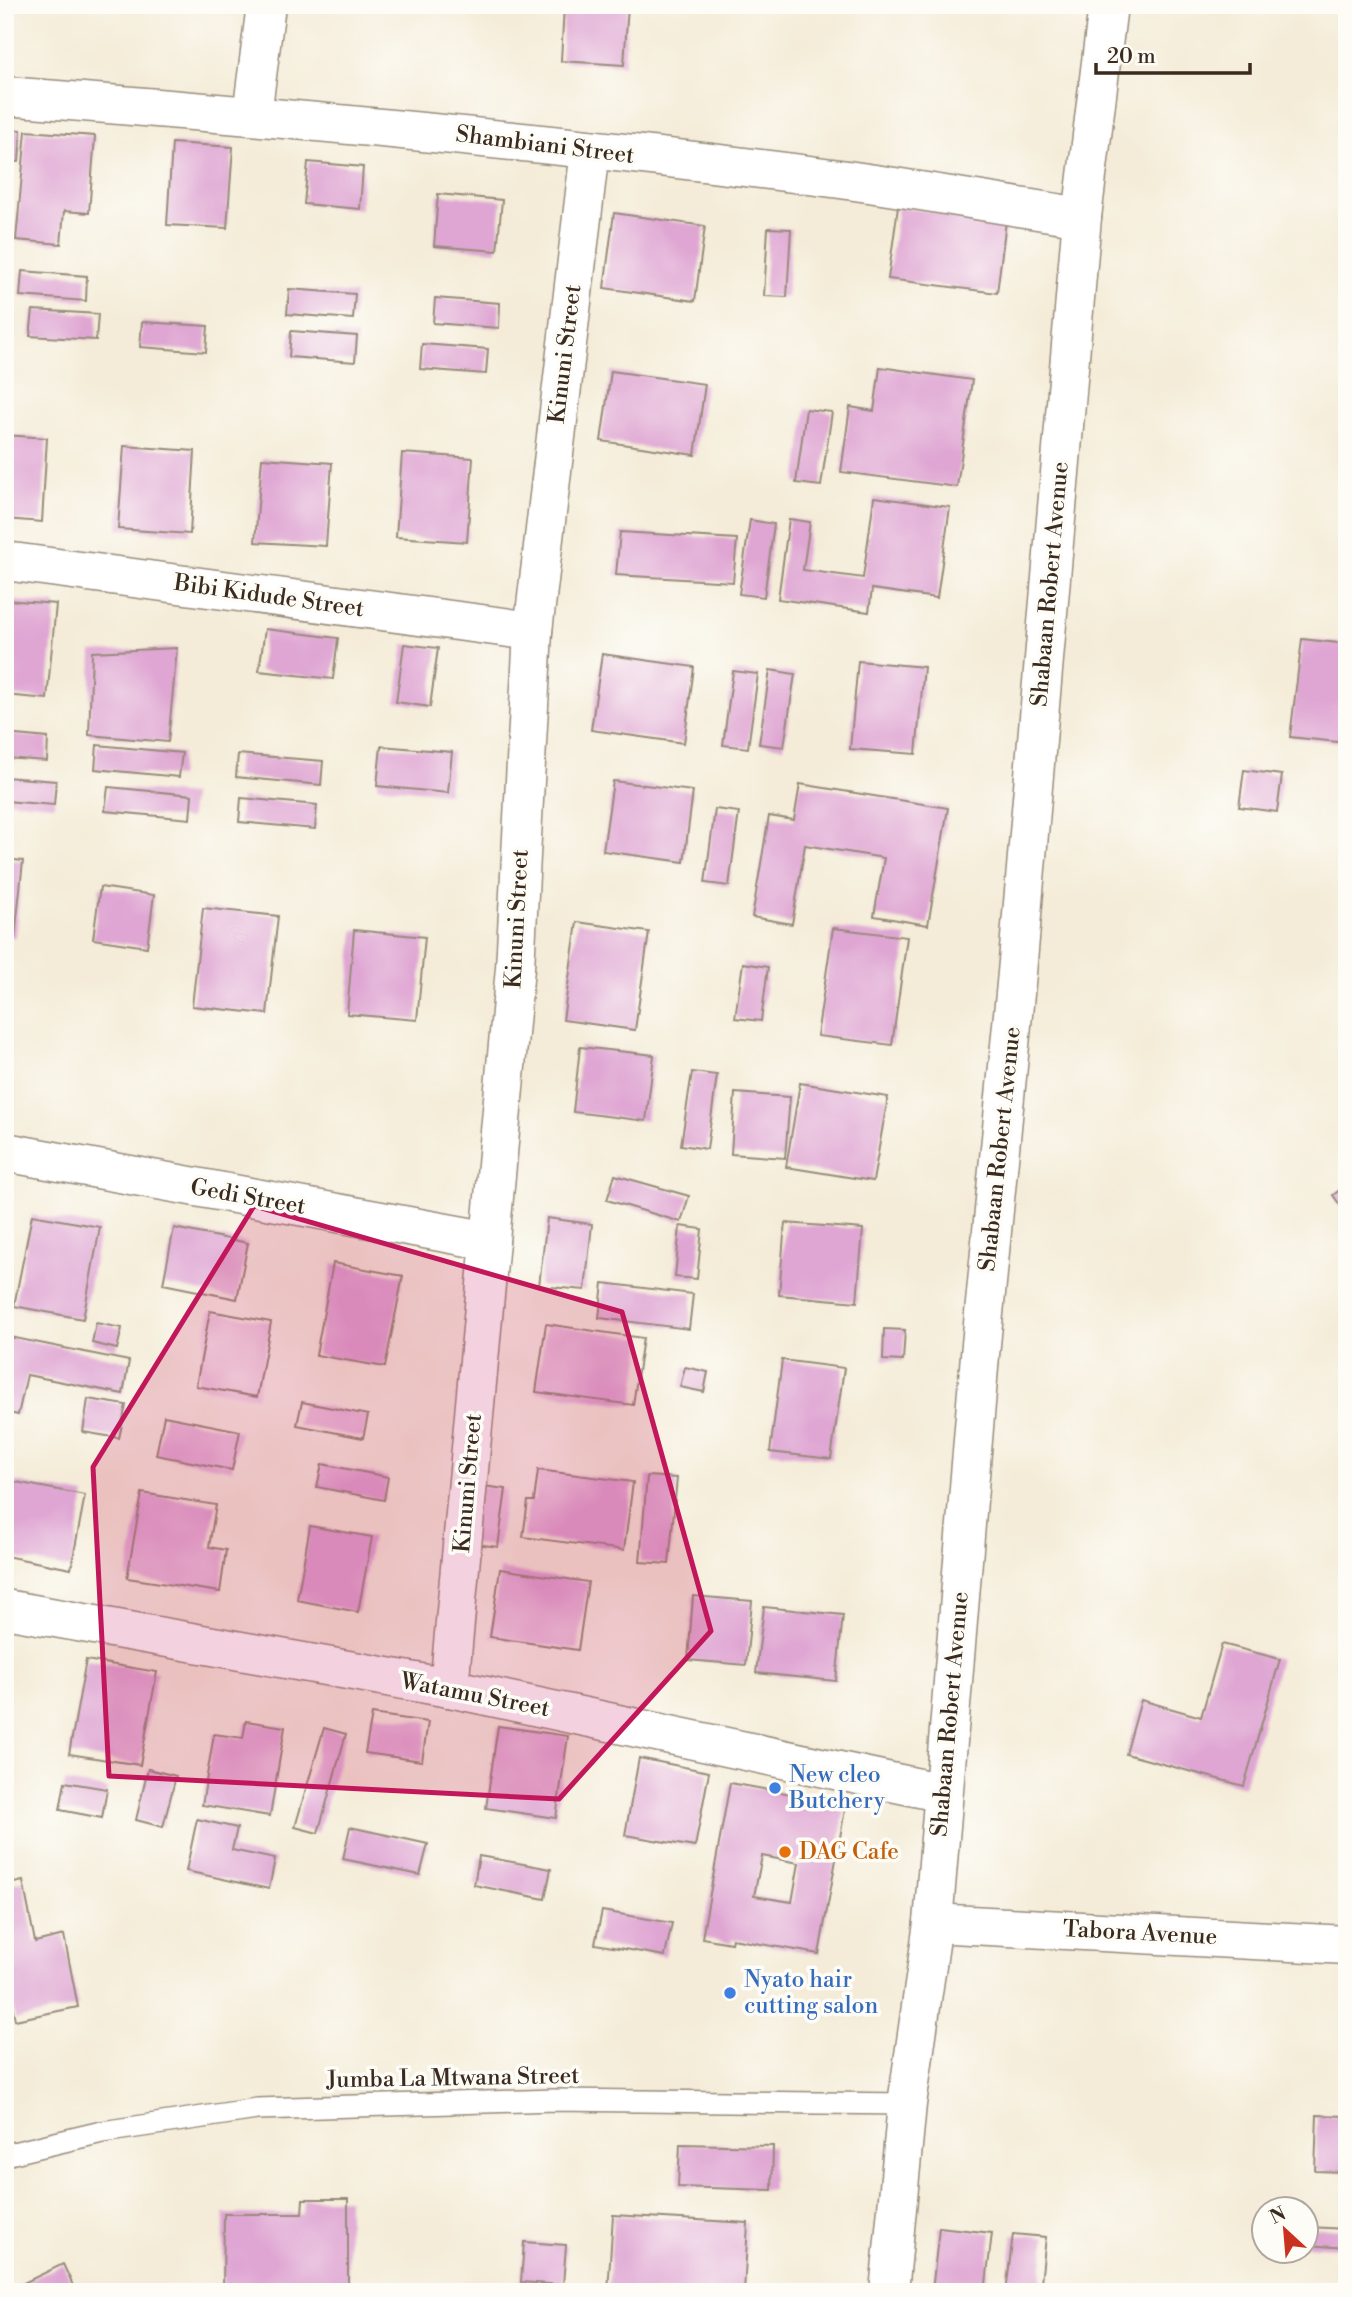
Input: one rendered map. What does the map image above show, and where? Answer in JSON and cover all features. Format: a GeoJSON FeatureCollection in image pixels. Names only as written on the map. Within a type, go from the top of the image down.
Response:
{"type":"FeatureCollection","features":[{"type":"Feature","properties":{"kind":"street"},"geometry":{"type":"LineString","coordinates":[[252,115],[266,5]]}},
{"type":"Feature","properties":{"kind":"street","name":"Shabaan Robert Avenue"},"geometry":{"type":"LineString","coordinates":[[889,2292],[907,2104],[933,1923],[978,1369],[1017,973],[1082,218],[1108,5]]}},
{"type":"Feature","properties":{"kind":"street","name":"Shambiani Street"},"geometry":{"type":"LineString","coordinates":[[5,96],[252,115],[590,150],[842,180],[1082,218]]}},
{"type":"Feature","properties":{"kind":"street","name":"Kinuni Street"},"geometry":{"type":"LineString","coordinates":[[449,1688],[515,968],[533,631],[590,150]]}},
{"type":"Feature","properties":{"kind":"street","name":"Bibi Kidude Street"},"geometry":{"type":"LineString","coordinates":[[5,561],[533,631]]}},
{"type":"Feature","properties":{"kind":"street","name":"Gedi Street"},"geometry":{"type":"LineString","coordinates":[[5,1152],[490,1241]]}},
{"type":"Feature","properties":{"kind":"street","name":"Watamu Street"},"geometry":{"type":"LineString","coordinates":[[5,1609],[449,1688],[943,1793]]}},
{"type":"Feature","properties":{"kind":"street","name":"Tabora Avenue"},"geometry":{"type":"LineString","coordinates":[[933,1923],[1347,1945]]}},
{"type":"Feature","properties":{"kind":"lane","name":"Jumba La Mtwana Street"},"geometry":{"type":"LineString","coordinates":[[5,2155],[102,2132],[257,2109],[554,2100],[907,2104]]}},
{"type":"Feature","properties":{"kind":"highlighted area"},"geometry":{"type":"Polygon","coordinates":[[[254,1206],[622,1312],[711,1631],[559,1799],[109,1776],[93,1467],[254,1206]]]}},
{"type":"Feature","properties":{"kind":"building"},"geometry":{"type":"Polygon","coordinates":[[[564,5],[628,5],[624,65],[561,61],[564,5]]]}},
{"type":"Feature","properties":{"kind":"building"},"geometry":{"type":"Polygon","coordinates":[[[5,129],[21,130],[19,162],[5,161],[5,129]]]}},
{"type":"Feature","properties":{"kind":"building"},"geometry":{"type":"Polygon","coordinates":[[[26,131],[95,136],[89,213],[64,211],[61,244],[16,240],[26,131]]]}},
{"type":"Feature","properties":{"kind":"building"},"geometry":{"type":"Polygon","coordinates":[[[172,143],[233,147],[227,228],[167,225],[172,143]]]}},
{"type":"Feature","properties":{"kind":"building"},"geometry":{"type":"Polygon","coordinates":[[[308,162],[363,167],[360,209],[304,204],[308,162]]]}},
{"type":"Feature","properties":{"kind":"building"},"geometry":{"type":"Polygon","coordinates":[[[438,194],[502,200],[497,251],[434,246],[438,194]]]}},
{"type":"Feature","properties":{"kind":"building"},"geometry":{"type":"Polygon","coordinates":[[[898,207],[1006,221],[997,293],[888,279],[898,207]]]}},
{"type":"Feature","properties":{"kind":"building"},"geometry":{"type":"Polygon","coordinates":[[[614,213],[705,226],[695,301],[604,288],[614,213]]]}},
{"type":"Feature","properties":{"kind":"building"},"geometry":{"type":"Polygon","coordinates":[[[768,228],[791,229],[787,297],[764,296],[768,228]]]}},
{"type":"Feature","properties":{"kind":"building"},"geometry":{"type":"Polygon","coordinates":[[[22,271],[87,276],[86,301],[20,296],[22,271]]]}},
{"type":"Feature","properties":{"kind":"building"},"geometry":{"type":"Polygon","coordinates":[[[289,289],[355,294],[353,319],[287,314],[289,289]]]}},
{"type":"Feature","properties":{"kind":"building"},"geometry":{"type":"Polygon","coordinates":[[[435,298],[500,303],[499,328],[433,323],[435,298]]]}},
{"type":"Feature","properties":{"kind":"building"},"geometry":{"type":"Polygon","coordinates":[[[33,310],[98,314],[96,340],[30,336],[33,310]]]}},
{"type":"Feature","properties":{"kind":"building"},"geometry":{"type":"Polygon","coordinates":[[[142,322],[208,326],[206,352],[140,347],[142,322]]]}},
{"type":"Feature","properties":{"kind":"building"},"geometry":{"type":"Polygon","coordinates":[[[291,331],[357,336],[355,362],[289,357],[291,331]]]}},
{"type":"Feature","properties":{"kind":"building"},"geometry":{"type":"Polygon","coordinates":[[[422,344],[488,349],[486,374],[420,369],[422,344]]]}},
{"type":"Feature","properties":{"kind":"building"},"geometry":{"type":"Polygon","coordinates":[[[880,367],[972,380],[957,487],[841,472],[850,407],[874,411],[880,367]]]}},
{"type":"Feature","properties":{"kind":"building"},"geometry":{"type":"Polygon","coordinates":[[[611,371],[705,384],[695,455],[601,441],[611,371]]]}},
{"type":"Feature","properties":{"kind":"building"},"geometry":{"type":"Polygon","coordinates":[[[806,409],[832,412],[821,486],[796,483],[806,409]]]}},
{"type":"Feature","properties":{"kind":"building"},"geometry":{"type":"Polygon","coordinates":[[[5,435],[47,438],[42,522],[5,519],[5,435]]]}},
{"type":"Feature","properties":{"kind":"building"},"geometry":{"type":"Polygon","coordinates":[[[124,446],[195,451],[190,534],[118,529],[124,446]]]}},
{"type":"Feature","properties":{"kind":"building"},"geometry":{"type":"Polygon","coordinates":[[[402,453],[473,458],[467,542],[396,537],[402,453]]]}},
{"type":"Feature","properties":{"kind":"building"},"geometry":{"type":"Polygon","coordinates":[[[262,458],[332,463],[326,546],[255,542],[262,458]]]}},
{"type":"Feature","properties":{"kind":"building"},"geometry":{"type":"Polygon","coordinates":[[[874,497],[950,507],[937,598],[872,589],[869,612],[778,599],[789,519],[810,522],[803,570],[863,578],[874,497]]]}},
{"type":"Feature","properties":{"kind":"building"},"geometry":{"type":"Polygon","coordinates":[[[750,520],[774,524],[764,597],[739,594],[750,520]]]}},
{"type":"Feature","properties":{"kind":"building"},"geometry":{"type":"Polygon","coordinates":[[[620,532],[737,539],[733,582],[616,575],[620,532]]]}},
{"type":"Feature","properties":{"kind":"building"},"geometry":{"type":"Polygon","coordinates":[[[5,600],[56,604],[47,699],[5,695],[5,600]]]}},
{"type":"Feature","properties":{"kind":"building"},"geometry":{"type":"Polygon","coordinates":[[[265,629],[338,638],[333,679],[259,671],[265,629]]]}},
{"type":"Feature","properties":{"kind":"building"},"geometry":{"type":"Polygon","coordinates":[[[1302,639],[1347,644],[1347,743],[1290,737],[1302,639]]]}},
{"type":"Feature","properties":{"kind":"building"},"geometry":{"type":"Polygon","coordinates":[[[404,644],[438,648],[430,707],[396,702],[404,644]]]}},
{"type":"Feature","properties":{"kind":"building"},"geometry":{"type":"Polygon","coordinates":[[[177,648],[168,742],[89,735],[92,652],[177,648]]]}},
{"type":"Feature","properties":{"kind":"building"},"geometry":{"type":"Polygon","coordinates":[[[602,654],[694,667],[684,743],[591,730],[602,654]]]}},
{"type":"Feature","properties":{"kind":"building"},"geometry":{"type":"Polygon","coordinates":[[[858,661],[924,667],[916,754],[850,749],[858,661]]]}},
{"type":"Feature","properties":{"kind":"building"},"geometry":{"type":"Polygon","coordinates":[[[770,670],[795,674],[784,747],[759,744],[770,670]]]}},
{"type":"Feature","properties":{"kind":"building"},"geometry":{"type":"Polygon","coordinates":[[[733,671],[758,674],[748,748],[723,745],[733,671]]]}},
{"type":"Feature","properties":{"kind":"building"},"geometry":{"type":"Polygon","coordinates":[[[5,734],[48,738],[47,761],[5,758],[5,734]]]}},
{"type":"Feature","properties":{"kind":"building"},"geometry":{"type":"Polygon","coordinates":[[[97,745],[182,753],[179,777],[95,769],[97,745]]]}},
{"type":"Feature","properties":{"kind":"building"},"geometry":{"type":"Polygon","coordinates":[[[381,746],[452,752],[448,793],[377,786],[381,746]]]}},
{"type":"Feature","properties":{"kind":"building"},"geometry":{"type":"Polygon","coordinates":[[[238,754],[323,761],[321,785],[236,777],[238,754]]]}},
{"type":"Feature","properties":{"kind":"building"},"geometry":{"type":"Polygon","coordinates":[[[1244,770],[1282,775],[1277,812],[1239,807],[1244,770]]]}},
{"type":"Feature","properties":{"kind":"building"},"geometry":{"type":"Polygon","coordinates":[[[5,777],[56,781],[54,805],[5,801],[5,777]]]}},
{"type":"Feature","properties":{"kind":"building"},"geometry":{"type":"Polygon","coordinates":[[[613,781],[693,791],[684,862],[603,851],[613,781]]]}},
{"type":"Feature","properties":{"kind":"building"},"geometry":{"type":"Polygon","coordinates":[[[800,784],[948,808],[928,925],[874,916],[884,858],[805,845],[792,924],[752,917],[769,816],[794,820],[800,784]]]}},
{"type":"Feature","properties":{"kind":"building"},"geometry":{"type":"Polygon","coordinates":[[[108,787],[192,795],[190,819],[105,811],[108,787]]]}},
{"type":"Feature","properties":{"kind":"building"},"geometry":{"type":"Polygon","coordinates":[[[241,798],[317,805],[315,829],[239,822],[241,798]]]}},
{"type":"Feature","properties":{"kind":"building"},"geometry":{"type":"Polygon","coordinates":[[[715,809],[739,812],[729,886],[705,883],[715,809]]]}},
{"type":"Feature","properties":{"kind":"building"},"geometry":{"type":"Polygon","coordinates":[[[5,859],[23,861],[15,937],[5,936],[5,859]]]}},
{"type":"Feature","properties":{"kind":"building"},"geometry":{"type":"Polygon","coordinates":[[[100,887],[154,895],[147,947],[93,939],[100,887]]]}},
{"type":"Feature","properties":{"kind":"building"},"geometry":{"type":"Polygon","coordinates":[[[203,908],[278,916],[267,1014],[192,1006],[203,908]]]}},
{"type":"Feature","properties":{"kind":"building"},"geometry":{"type":"Polygon","coordinates":[[[577,922],[649,932],[635,1030],[563,1020],[577,922]]]}},
{"type":"Feature","properties":{"kind":"building"},"geometry":{"type":"Polygon","coordinates":[[[833,928],[907,937],[892,1045],[817,1036],[833,928]]]}},
{"type":"Feature","properties":{"kind":"building"},"geometry":{"type":"Polygon","coordinates":[[[354,930],[425,937],[417,1020],[347,1014],[354,930]]]}},
{"type":"Feature","properties":{"kind":"building"},"geometry":{"type":"Polygon","coordinates":[[[743,963],[768,967],[761,1021],[735,1018],[743,963]]]}},
{"type":"Feature","properties":{"kind":"building"},"geometry":{"type":"Polygon","coordinates":[[[580,1047],[654,1055],[646,1121],[573,1112],[580,1047]]]}},
{"type":"Feature","properties":{"kind":"building"},"geometry":{"type":"Polygon","coordinates":[[[692,1072],[717,1075],[707,1149],[681,1145],[692,1072]]]}},
{"type":"Feature","properties":{"kind":"building"},"geometry":{"type":"Polygon","coordinates":[[[800,1083],[888,1097],[873,1181],[786,1167],[800,1083]]]}},
{"type":"Feature","properties":{"kind":"building"},"geometry":{"type":"Polygon","coordinates":[[[735,1093],[790,1097],[785,1158],[731,1154],[735,1093]]]}},
{"type":"Feature","properties":{"kind":"building"},"geometry":{"type":"Polygon","coordinates":[[[615,1175],[689,1196],[681,1222],[607,1200],[615,1175]]]}},
{"type":"Feature","properties":{"kind":"building"},"geometry":{"type":"Polygon","coordinates":[[[1347,1185],[1347,1215],[1333,1195],[1347,1185]]]}},
{"type":"Feature","properties":{"kind":"building"},"geometry":{"type":"Polygon","coordinates":[[[32,1215],[100,1227],[83,1319],[14,1306],[32,1215]]]}},
{"type":"Feature","properties":{"kind":"building"},"geometry":{"type":"Polygon","coordinates":[[[547,1218],[592,1224],[585,1290],[539,1286],[547,1218]]]}},
{"type":"Feature","properties":{"kind":"building"},"geometry":{"type":"Polygon","coordinates":[[[785,1223],[863,1229],[857,1302],[779,1295],[785,1223]]]}},
{"type":"Feature","properties":{"kind":"building"},"geometry":{"type":"Polygon","coordinates":[[[680,1226],[702,1229],[697,1279],[675,1277],[680,1226]]]}},
{"type":"Feature","properties":{"kind":"building"},"geometry":{"type":"Polygon","coordinates":[[[174,1228],[248,1243],[237,1299],[163,1284],[174,1228]]]}},
{"type":"Feature","properties":{"kind":"building"},"geometry":{"type":"Polygon","coordinates":[[[333,1263],[403,1276],[385,1367],[316,1355],[333,1263]]]}},
{"type":"Feature","properties":{"kind":"building"},"geometry":{"type":"Polygon","coordinates":[[[603,1283],[693,1294],[689,1329],[599,1318],[603,1283]]]}},
{"type":"Feature","properties":{"kind":"building"},"geometry":{"type":"Polygon","coordinates":[[[210,1311],[271,1322],[257,1397],[196,1386],[210,1311]]]}},
{"type":"Feature","properties":{"kind":"building"},"geometry":{"type":"Polygon","coordinates":[[[96,1323],[122,1328],[117,1349],[92,1343],[96,1323]]]}},
{"type":"Feature","properties":{"kind":"building"},"geometry":{"type":"Polygon","coordinates":[[[546,1324],[643,1338],[633,1405],[536,1392],[546,1324]]]}},
{"type":"Feature","properties":{"kind":"building"},"geometry":{"type":"Polygon","coordinates":[[[884,1329],[905,1330],[903,1361],[883,1360],[884,1329]]]}},
{"type":"Feature","properties":{"kind":"building"},"geometry":{"type":"Polygon","coordinates":[[[5,1336],[129,1361],[123,1394],[27,1375],[18,1415],[5,1412],[5,1336]]]}},
{"type":"Feature","properties":{"kind":"building"},"geometry":{"type":"Polygon","coordinates":[[[782,1360],[844,1368],[831,1459],[770,1452],[782,1360]]]}},
{"type":"Feature","properties":{"kind":"building"},"geometry":{"type":"Polygon","coordinates":[[[685,1367],[708,1372],[704,1392],[680,1387],[685,1367]]]}},
{"type":"Feature","properties":{"kind":"building"},"geometry":{"type":"Polygon","coordinates":[[[88,1399],[126,1405],[119,1438],[83,1432],[88,1399]]]}},
{"type":"Feature","properties":{"kind":"building"},"geometry":{"type":"Polygon","coordinates":[[[302,1402],[368,1415],[363,1438],[297,1425],[302,1402]]]}},
{"type":"Feature","properties":{"kind":"building"},"geometry":{"type":"Polygon","coordinates":[[[164,1416],[240,1431],[232,1470],[156,1455],[164,1416]]]}},
{"type":"Feature","properties":{"kind":"building"},"geometry":{"type":"Polygon","coordinates":[[[322,1464],[388,1477],[384,1500],[317,1487],[322,1464]]]}},
{"type":"Feature","properties":{"kind":"building"},"geometry":{"type":"Polygon","coordinates":[[[538,1470],[633,1482],[624,1550],[523,1537],[528,1501],[534,1501],[538,1470]]]}},
{"type":"Feature","properties":{"kind":"building"},"geometry":{"type":"Polygon","coordinates":[[[647,1476],[677,1478],[669,1564],[640,1562],[647,1476]]]}},
{"type":"Feature","properties":{"kind":"building"},"geometry":{"type":"Polygon","coordinates":[[[5,1480],[85,1495],[71,1569],[5,1556],[5,1480]]]}},
{"type":"Feature","properties":{"kind":"building"},"geometry":{"type":"Polygon","coordinates":[[[476,1485],[506,1489],[498,1547],[468,1543],[476,1485]]]}},
{"type":"Feature","properties":{"kind":"building"},"geometry":{"type":"Polygon","coordinates":[[[142,1493],[216,1505],[209,1547],[226,1550],[220,1592],[127,1578],[142,1493]]]}},
{"type":"Feature","properties":{"kind":"building"},"geometry":{"type":"Polygon","coordinates":[[[310,1526],[372,1537],[358,1612],[297,1600],[310,1526]]]}},
{"type":"Feature","properties":{"kind":"building"},"geometry":{"type":"Polygon","coordinates":[[[500,1569],[588,1582],[578,1650],[490,1637],[500,1569]]]}},
{"type":"Feature","properties":{"kind":"building"},"geometry":{"type":"Polygon","coordinates":[[[693,1596],[752,1601],[746,1665],[688,1660],[693,1596]]]}},
{"type":"Feature","properties":{"kind":"building"},"geometry":{"type":"Polygon","coordinates":[[[764,1607],[843,1615],[836,1681],[756,1673],[764,1607]]]}},
{"type":"Feature","properties":{"kind":"building"},"geometry":{"type":"Polygon","coordinates":[[[1222,1644],[1280,1659],[1244,1786],[1126,1754],[1141,1700],[1201,1717],[1222,1644]]]}},
{"type":"Feature","properties":{"kind":"building"},"geometry":{"type":"Polygon","coordinates":[[[86,1660],[157,1672],[140,1765],[69,1754],[86,1660]]]}},
{"type":"Feature","properties":{"kind":"building"},"geometry":{"type":"Polygon","coordinates":[[[372,1714],[428,1722],[422,1761],[365,1753],[372,1714]]]}},
{"type":"Feature","properties":{"kind":"building"},"geometry":{"type":"Polygon","coordinates":[[[246,1721],[285,1727],[270,1816],[202,1805],[214,1734],[243,1738],[246,1721]]]}},
{"type":"Feature","properties":{"kind":"building"},"geometry":{"type":"Polygon","coordinates":[[[498,1726],[568,1736],[556,1818],[486,1808],[498,1726]]]}},
{"type":"Feature","properties":{"kind":"building"},"geometry":{"type":"Polygon","coordinates":[[[324,1728],[346,1734],[318,1833],[295,1827],[324,1728]]]}},
{"type":"Feature","properties":{"kind":"building"},"geometry":{"type":"Polygon","coordinates":[[[639,1758],[709,1772],[695,1847],[625,1835],[639,1758]]]}},
{"type":"Feature","properties":{"kind":"building"},"geometry":{"type":"Polygon","coordinates":[[[148,1769],[176,1776],[163,1827],[136,1820],[148,1769]]]}},
{"type":"Feature","properties":{"kind":"building"},"geometry":{"type":"Polygon","coordinates":[[[65,1782],[107,1789],[102,1818],[60,1810],[65,1782]]]}},
{"type":"Feature","properties":{"kind":"building"},"geometry":{"type":"Polygon","coordinates":[[[730,1783],[846,1804],[819,1954],[732,1939],[731,1943],[702,1938],[730,1783]],[[762,1856],[754,1896],[792,1902],[799,1863],[762,1856]]]}},
{"type":"Feature","properties":{"kind":"building"},"geometry":{"type":"Polygon","coordinates":[[[197,1819],[237,1828],[232,1850],[275,1859],[269,1889],[186,1871],[197,1819]]]}},
{"type":"Feature","properties":{"kind":"building"},"geometry":{"type":"Polygon","coordinates":[[[350,1827],[428,1844],[420,1875],[343,1859],[350,1827]]]}},
{"type":"Feature","properties":{"kind":"building"},"geometry":{"type":"Polygon","coordinates":[[[479,1856],[551,1869],[545,1899],[474,1885],[479,1856]]]}},
{"type":"Feature","properties":{"kind":"building"},"geometry":{"type":"Polygon","coordinates":[[[23,1881],[35,1942],[64,1935],[78,2007],[15,2020],[5,1970],[5,1885],[23,1881]]]}},
{"type":"Feature","properties":{"kind":"building"},"geometry":{"type":"Polygon","coordinates":[[[602,1911],[672,1923],[665,1956],[595,1944],[602,1911]]]}},
{"type":"Feature","properties":{"kind":"building"},"geometry":{"type":"Polygon","coordinates":[[[1317,2115],[1347,2116],[1347,2172],[1315,2171],[1317,2115]]]}},
{"type":"Feature","properties":{"kind":"building"},"geometry":{"type":"Polygon","coordinates":[[[680,2144],[773,2146],[772,2190],[678,2187],[680,2144]]]}},
{"type":"Feature","properties":{"kind":"building"},"geometry":{"type":"Polygon","coordinates":[[[303,2199],[348,2199],[348,2292],[315,2292],[315,2289],[223,2292],[224,2214],[302,2214],[303,2199]]]}},
{"type":"Feature","properties":{"kind":"building"},"geometry":{"type":"Polygon","coordinates":[[[613,2215],[748,2223],[744,2292],[608,2292],[613,2215]]]}},
{"type":"Feature","properties":{"kind":"building"},"geometry":{"type":"Polygon","coordinates":[[[939,2227],[992,2233],[985,2292],[932,2292],[939,2227]]]}},
{"type":"Feature","properties":{"kind":"building"},"geometry":{"type":"Polygon","coordinates":[[[1320,2228],[1347,2229],[1347,2248],[1320,2246],[1320,2228]]]}},
{"type":"Feature","properties":{"kind":"building"},"geometry":{"type":"Polygon","coordinates":[[[1013,2234],[1046,2237],[1040,2292],[1006,2292],[1013,2234]]]}},
{"type":"Feature","properties":{"kind":"building"},"geometry":{"type":"Polygon","coordinates":[[[524,2242],[566,2245],[563,2285],[521,2282],[524,2242]]]}},
{"type":"Feature","properties":{"kind":"building"},"geometry":{"type":"Polygon","coordinates":[[[63,2264],[76,2292],[5,2292],[63,2264]]]}},
{"type":"Feature","properties":{"kind":"place","name":"New cleo Butchery"},"geometry":{"type":"Point","coordinates":[775,1788]}},
{"type":"Feature","properties":{"kind":"place","name":"DAG Cafe"},"geometry":{"type":"Point","coordinates":[785,1852]}},
{"type":"Feature","properties":{"kind":"place","name":"Nyato hair cutting salon"},"geometry":{"type":"Point","coordinates":[730,1993]}}]}
